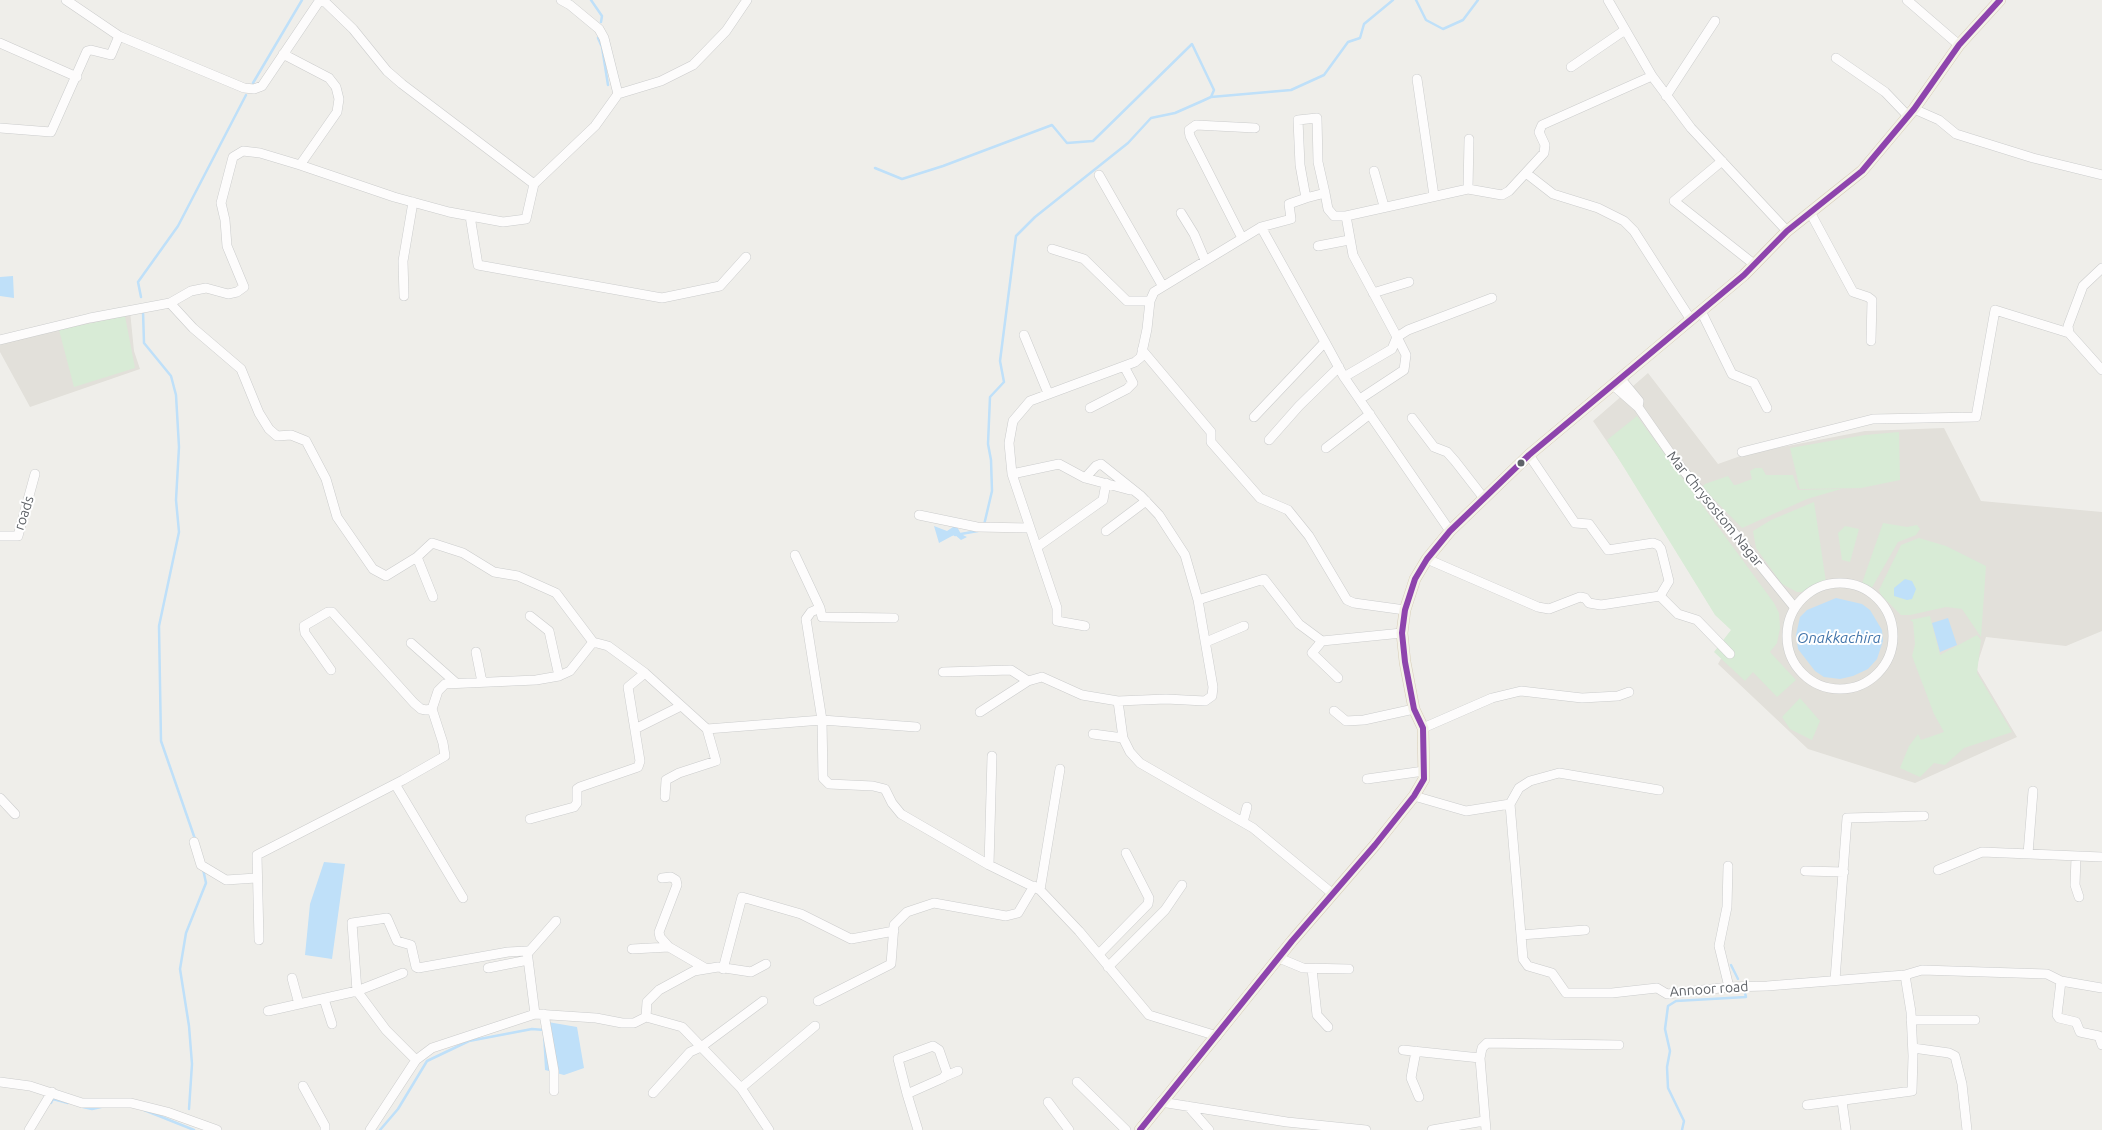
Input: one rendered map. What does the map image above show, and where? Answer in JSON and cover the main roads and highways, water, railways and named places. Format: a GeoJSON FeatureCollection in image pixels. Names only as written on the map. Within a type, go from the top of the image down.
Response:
{"type":"FeatureCollection","features":[{"type":"Feature","properties":{"kind":"main road"},"geometry":{"type":"LineString","coordinates":[[1140,1130],[1279,958],[1414,796],[1424,779],[1423,728],[1414,709],[1405,662],[1402,633],[1415,579],[1427,559],[1450,531],[1483,497],[1755,265],[1788,231],[1810,212],[1862,171],[1911,112],[1959,45],[2000,0]]}},
{"type":"Feature","properties":{"kind":"water"},"geometry":{"type":"Polygon","coordinates":[[[13,276],[14,298],[0,296],[0,277],[13,276]]]}},
{"type":"Feature","properties":{"kind":"water"},"geometry":{"type":"Polygon","coordinates":[[[956,525],[961,534],[967,537],[961,540],[955,535],[939,543],[934,526],[947,531],[956,525]]]}},
{"type":"Feature","properties":{"kind":"water"},"geometry":{"type":"Polygon","coordinates":[[[1905,579],[1912,581],[1916,589],[1912,599],[1907,600],[1894,596],[1894,588],[1905,579]]]}},
{"type":"Feature","properties":{"kind":"water","name":"Onakkachira"},"geometry":{"type":"Polygon","coordinates":[[[1836,598],[1862,604],[1870,610],[1882,630],[1883,641],[1877,659],[1868,669],[1853,676],[1840,679],[1824,677],[1815,671],[1798,649],[1796,635],[1800,617],[1807,610],[1836,598]]]}},
{"type":"Feature","properties":{"kind":"water"},"geometry":{"type":"Polygon","coordinates":[[[1948,618],[1957,645],[1940,652],[1932,623],[1948,618]]]}},
{"type":"Feature","properties":{"kind":"water"},"geometry":{"type":"Polygon","coordinates":[[[324,862],[345,864],[332,959],[305,955],[310,904],[324,862]]]}},
{"type":"Feature","properties":{"kind":"water"},"geometry":{"type":"Polygon","coordinates":[[[542,1021],[577,1027],[584,1068],[564,1075],[545,1070],[542,1021]]]}},
{"type":"Feature","properties":{"kind":"waterway"},"geometry":{"type":"LineString","coordinates":[[253,83],[302,0]]}},
{"type":"Feature","properties":{"kind":"waterway"},"geometry":{"type":"LineString","coordinates":[[591,0],[602,16],[601,22]]}},
{"type":"Feature","properties":{"kind":"waterway"},"geometry":{"type":"LineString","coordinates":[[1211,97],[1291,90],[1324,75],[1348,42],[1360,38],[1364,24],[1393,0]]}},
{"type":"Feature","properties":{"kind":"waterway"},"geometry":{"type":"LineString","coordinates":[[1416,0],[1426,20],[1443,29],[1463,20],[1478,0]]}},
{"type":"Feature","properties":{"kind":"waterway"},"geometry":{"type":"LineString","coordinates":[[598,38],[602,47],[608,85]]}},
{"type":"Feature","properties":{"kind":"waterway"},"geometry":{"type":"LineString","coordinates":[[875,168],[902,179],[943,166],[1052,125],[1067,143],[1093,141],[1192,44],[1214,90],[1211,97],[1200,102],[1175,113],[1151,118],[1128,143],[1035,217],[1016,236],[1000,361],[1004,382],[990,397],[988,444],[991,460],[992,491],[984,525]]}},
{"type":"Feature","properties":{"kind":"waterway"},"geometry":{"type":"LineString","coordinates":[[141,297],[138,282],[178,226],[246,95]]}},
{"type":"Feature","properties":{"kind":"waterway"},"geometry":{"type":"LineString","coordinates":[[143,311],[144,343],[171,376],[176,395],[179,447],[176,500],[179,532],[159,626],[161,741],[195,839]]}},
{"type":"Feature","properties":{"kind":"waterway"},"geometry":{"type":"LineString","coordinates":[[955,535],[978,531]]}},
{"type":"Feature","properties":{"kind":"waterway"},"geometry":{"type":"LineString","coordinates":[[189,1109],[192,1064],[189,1026],[180,969],[186,933],[206,883],[203,869]]}},
{"type":"Feature","properties":{"kind":"waterway"},"geometry":{"type":"LineString","coordinates":[[1731,965],[1738,979]]}},
{"type":"Feature","properties":{"kind":"waterway"},"geometry":{"type":"LineString","coordinates":[[1682,1130],[1684,1121],[1668,1088],[1667,1067],[1670,1051],[1665,1029],[1668,1006],[1676,1001],[1746,997],[1745,993]]}},
{"type":"Feature","properties":{"kind":"waterway"},"geometry":{"type":"LineString","coordinates":[[380,1130],[398,1109],[427,1061],[469,1041],[532,1029],[544,1030]]}},
{"type":"Feature","properties":{"kind":"waterway"},"geometry":{"type":"LineString","coordinates":[[51,1103],[53,1099],[68,1103]]}},
{"type":"Feature","properties":{"kind":"waterway"},"geometry":{"type":"LineString","coordinates":[[83,1107],[92,1109],[101,1107]]}},
{"type":"Feature","properties":{"kind":"waterway"},"geometry":{"type":"LineString","coordinates":[[144,1110],[194,1130]]}}]}
